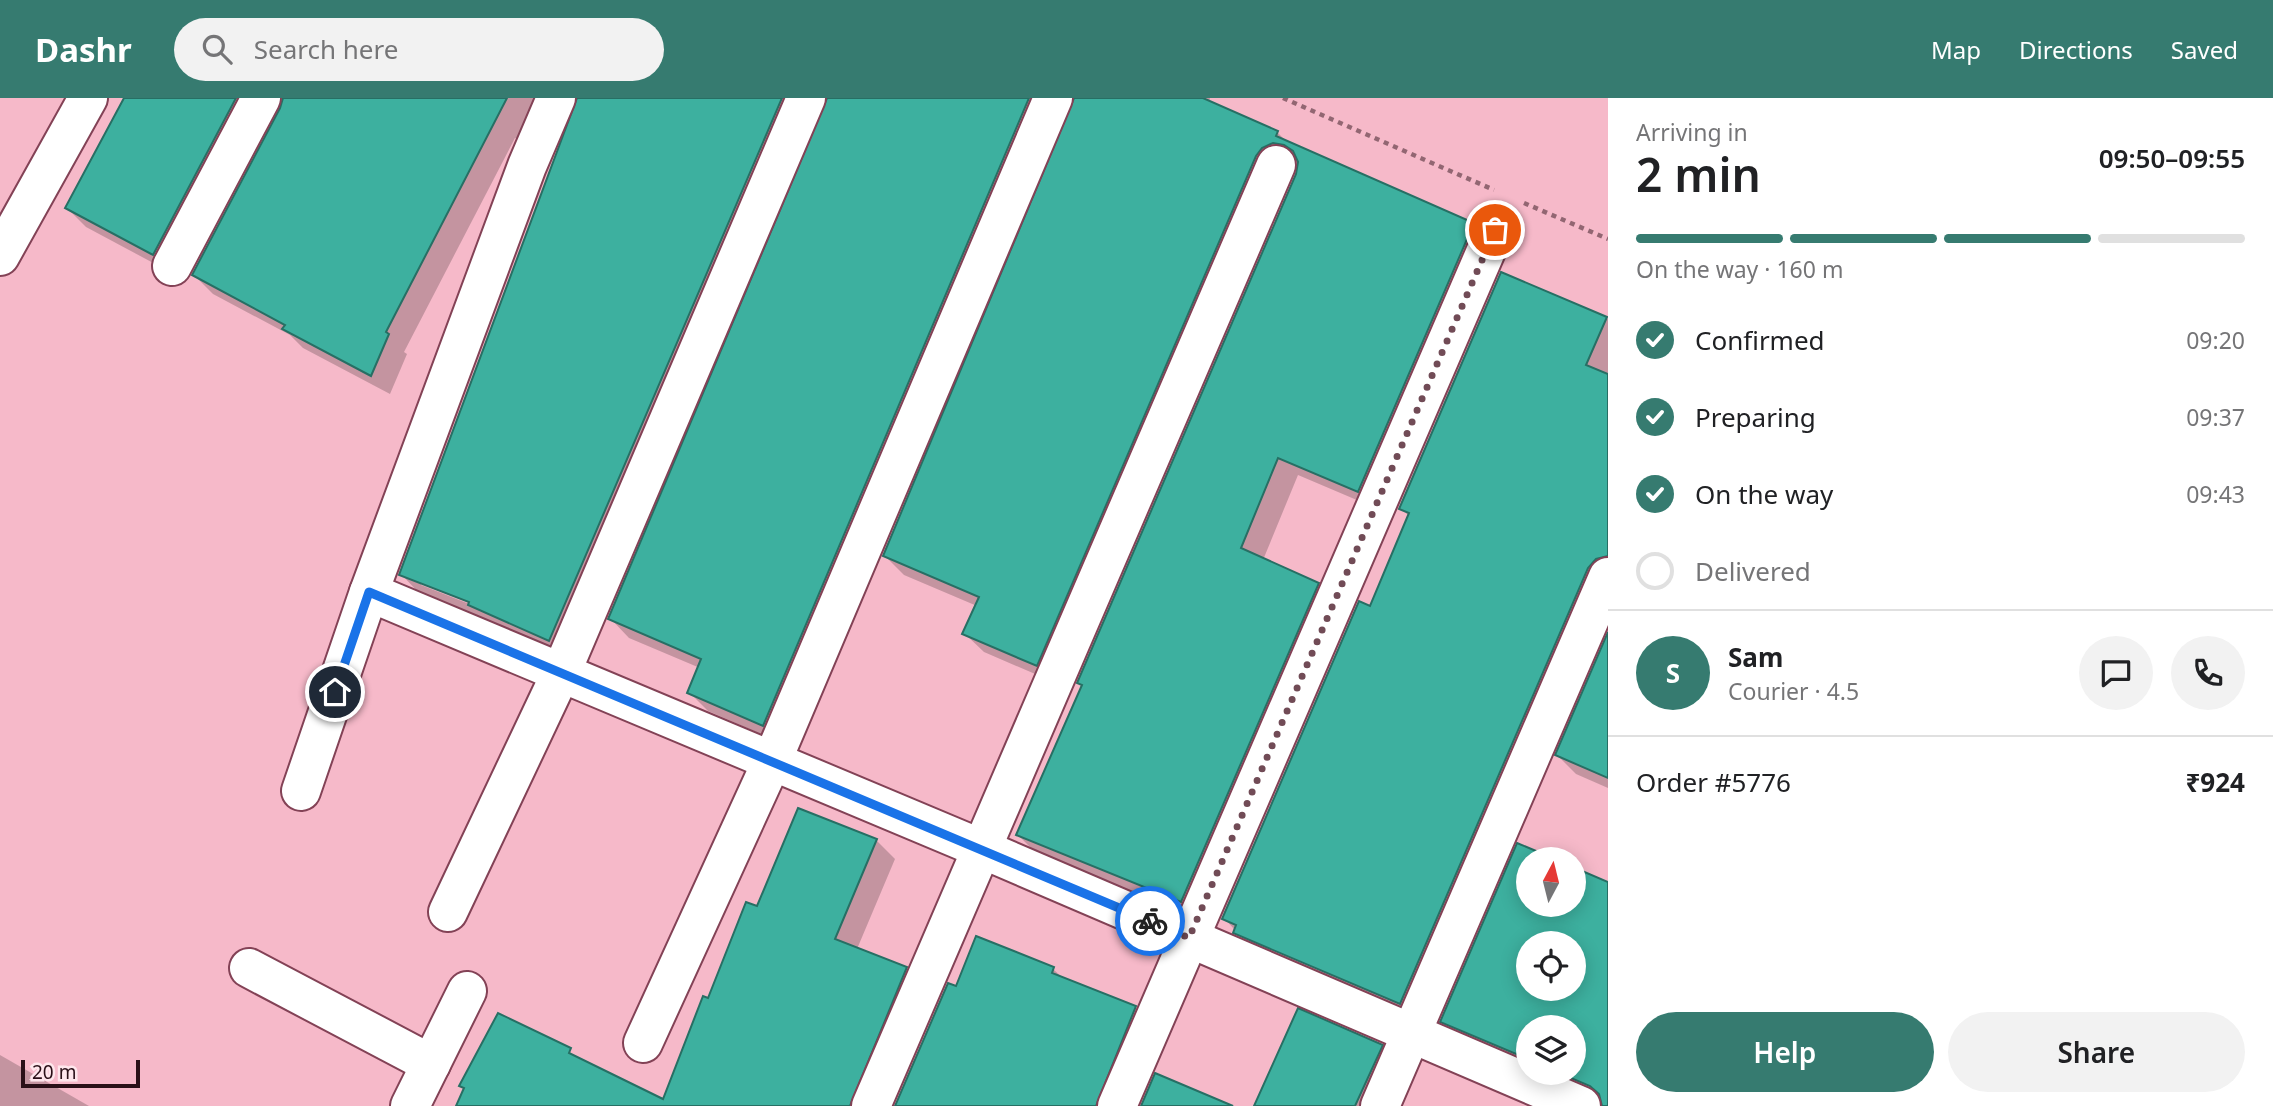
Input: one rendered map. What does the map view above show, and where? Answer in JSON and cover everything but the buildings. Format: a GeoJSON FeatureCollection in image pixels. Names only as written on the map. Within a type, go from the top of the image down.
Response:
{"type":"FeatureCollection","features":[{"type":"Feature","properties":{"kind":"street"},"geometry":{"type":"LineString","coordinates":[[0,256],[88,98]]}},
{"type":"Feature","properties":{"kind":"street"},"geometry":{"type":"LineString","coordinates":[[172,266],[261,98]]}},
{"type":"Feature","properties":{"kind":"street"},"geometry":{"type":"LineString","coordinates":[[301,791],[369,592],[527,166],[556,98]]}},
{"type":"Feature","properties":{"kind":"street"},"geometry":{"type":"LineString","coordinates":[[448,912],[561,673],[806,98]]}},
{"type":"Feature","properties":{"kind":"street"},"geometry":{"type":"LineString","coordinates":[[643,1043],[772,761],[1053,98]]}},
{"type":"Feature","properties":{"kind":"street"},"geometry":{"type":"LineString","coordinates":[[871,1106],[1276,165]]}},
{"type":"Feature","properties":{"kind":"street"},"geometry":{"type":"LineString","coordinates":[[1117,1106],[1500,213]]}},
{"type":"Feature","properties":{"kind":"street"},"geometry":{"type":"LineString","coordinates":[[1380,1106],[1608,577]]}},
{"type":"Feature","properties":{"kind":"street"},"geometry":{"type":"LineString","coordinates":[[369,592],[982,849],[1581,1106]]}},
{"type":"Feature","properties":{"kind":"street"},"geometry":{"type":"LineString","coordinates":[[248,968],[431,1064]]}},
{"type":"Feature","properties":{"kind":"street"},"geometry":{"type":"LineString","coordinates":[[410,1106],[467,991]]}},
{"type":"Feature","properties":{"kind":"path"},"geometry":{"type":"LineString","coordinates":[[1283,98],[1500,213]]}},
{"type":"Feature","properties":{"kind":"path"},"geometry":{"type":"LineString","coordinates":[[1517,200],[1608,239]]}},
{"type":"Feature","properties":{"kind":"way so far"},"geometry":{"type":"LineString","coordinates":[[1150,921],[1189,938],[1495,230]]}},
{"type":"Feature","properties":{"kind":"route"},"geometry":{"type":"LineString","coordinates":[[335,692],[369,592],[1150,921]]}}]}
